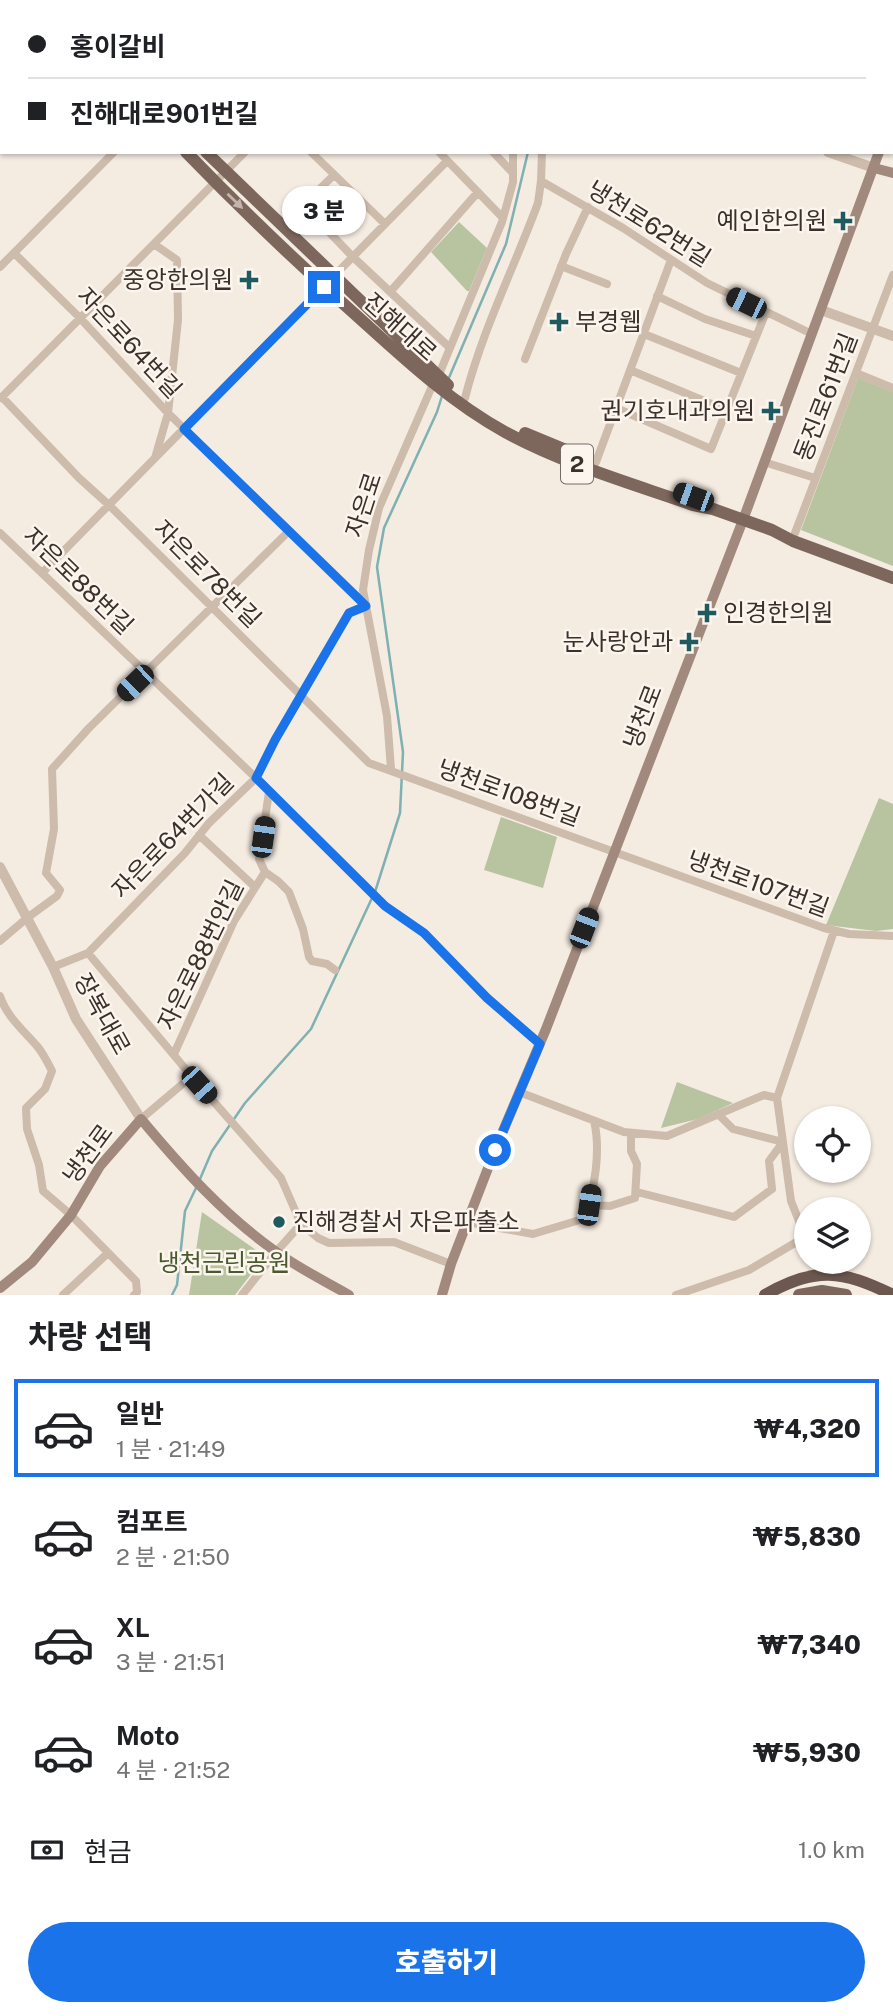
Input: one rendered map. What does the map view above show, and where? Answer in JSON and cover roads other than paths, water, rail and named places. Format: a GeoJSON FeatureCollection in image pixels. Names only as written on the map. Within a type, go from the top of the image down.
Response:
{"type":"FeatureCollection","features":[{"type":"Feature","properties":{"kind":"highway"},"geometry":{"type":"LineString","coordinates":[[765,1295],[785,1285],[821,1274],[859,1279],[893,1294]]}},
{"type":"Feature","properties":{"kind":"main road","name":"진해대로"},"geometry":{"type":"LineString","coordinates":[[188,154],[324,287],[437,381]]}},
{"type":"Feature","properties":{"kind":"main road","name":"진해대로"},"geometry":{"type":"LineString","coordinates":[[208,154],[335,276],[437,381]]}},
{"type":"Feature","properties":{"kind":"main road","name":"냉천로"},"geometry":{"type":"LineString","coordinates":[[442,1295],[467,1222],[540,1044],[743,520],[878,154]]}},
{"type":"Feature","properties":{"kind":"main road"},"geometry":{"type":"LineString","coordinates":[[874,168],[893,173]]}},
{"type":"Feature","properties":{"kind":"main road","name":"2"},"geometry":{"type":"LineString","coordinates":[[437,381],[502,430],[543,452],[772,530],[793,541],[893,578]]}},
{"type":"Feature","properties":{"kind":"main road","name":"2"},"geometry":{"type":"LineString","coordinates":[[457,395],[506,424],[546,443],[693,497],[713,509]]}},
{"type":"Feature","properties":{"kind":"main road","name":"2"},"geometry":{"type":"LineString","coordinates":[[772,530],[794,533],[893,570]]}},
{"type":"Feature","properties":{"kind":"main road","name":"냉천로"},"geometry":{"type":"LineString","coordinates":[[0,1288],[32,1262],[71,1215],[100,1166],[141,1119]]}},
{"type":"Feature","properties":{"kind":"main road","name":"장복대로"},"geometry":{"type":"LineString","coordinates":[[141,1119],[216,1203],[275,1252]]}},
{"type":"Feature","properties":{"kind":"main road"},"geometry":{"type":"LineString","coordinates":[[275,1252],[349,1295]]}},
{"type":"Feature","properties":{"kind":"main road"},"geometry":{"type":"LineString","coordinates":[[799,1295],[822,1291],[846,1295]]}},
{"type":"Feature","properties":{"kind":"street"},"geometry":{"type":"LineString","coordinates":[[0,267],[112,154]]}},
{"type":"Feature","properties":{"kind":"street"},"geometry":{"type":"LineString","coordinates":[[1,398],[243,154]]}},
{"type":"Feature","properties":{"kind":"street"},"geometry":{"type":"LineString","coordinates":[[313,154],[385,224]]}},
{"type":"Feature","properties":{"kind":"street"},"geometry":{"type":"LineString","coordinates":[[441,154],[503,218]]}},
{"type":"Feature","properties":{"kind":"street"},"geometry":{"type":"LineString","coordinates":[[495,154],[513,173]]}},
{"type":"Feature","properties":{"kind":"street","name":"자은로"},"geometry":{"type":"LineString","coordinates":[[391,769],[387,716],[363,590],[379,508],[437,381],[503,218],[513,182],[513,154]]}},
{"type":"Feature","properties":{"kind":"street"},"geometry":{"type":"LineString","coordinates":[[457,395],[483,339],[538,203],[542,154]]}},
{"type":"Feature","properties":{"kind":"street"},"geometry":{"type":"LineString","coordinates":[[834,154],[874,168]]}},
{"type":"Feature","properties":{"kind":"street"},"geometry":{"type":"LineString","coordinates":[[42,573],[447,161]]}},
{"type":"Feature","properties":{"kind":"street"},"geometry":{"type":"LineString","coordinates":[[334,174],[303,205],[353,257],[449,347]]}},
{"type":"Feature","properties":{"kind":"street","name":"냉천로62번길"},"geometry":{"type":"LineString","coordinates":[[541,181],[623,228],[707,284],[812,334]]}},
{"type":"Feature","properties":{"kind":"street"},"geometry":{"type":"LineString","coordinates":[[390,292],[478,192]]}},
{"type":"Feature","properties":{"kind":"street"},"geometry":{"type":"LineString","coordinates":[[525,359],[587,207]]}},
{"type":"Feature","properties":{"kind":"street"},"geometry":{"type":"LineString","coordinates":[[154,244],[177,260],[178,320],[168,413],[155,459]]}},
{"type":"Feature","properties":{"kind":"street","name":"자은로64번길"},"geometry":{"type":"LineString","coordinates":[[14,253],[80,318],[168,413],[366,606]]}},
{"type":"Feature","properties":{"kind":"street"},"geometry":{"type":"LineString","coordinates":[[596,462],[671,260]]}},
{"type":"Feature","properties":{"kind":"street"},"geometry":{"type":"LineString","coordinates":[[561,267],[607,284]]}},
{"type":"Feature","properties":{"kind":"street","name":"동진로61번길"},"geometry":{"type":"LineString","coordinates":[[794,533],[893,275]]}},
{"type":"Feature","properties":{"kind":"street"},"geometry":{"type":"LineString","coordinates":[[657,296],[705,318],[756,336]]}},
{"type":"Feature","properties":{"kind":"street"},"geometry":{"type":"LineString","coordinates":[[821,310],[893,336]]}},
{"type":"Feature","properties":{"kind":"street"},"geometry":{"type":"LineString","coordinates":[[616,408],[711,449],[765,312]]}},
{"type":"Feature","properties":{"kind":"street"},"geometry":{"type":"LineString","coordinates":[[644,334],[741,373]]}},
{"type":"Feature","properties":{"kind":"street"},"geometry":{"type":"LineString","coordinates":[[630,370],[726,410]]}},
{"type":"Feature","properties":{"kind":"street"},"geometry":{"type":"LineString","coordinates":[[856,373],[893,388]]}},
{"type":"Feature","properties":{"kind":"street","name":"자은로78번길"},"geometry":{"type":"LineString","coordinates":[[1,398],[369,763],[391,769]]}},
{"type":"Feature","properties":{"kind":"street"},"geometry":{"type":"LineString","coordinates":[[764,462],[816,478]]}},
{"type":"Feature","properties":{"kind":"street"},"geometry":{"type":"LineString","coordinates":[[0,941],[57,896],[60,890],[46,873],[54,829],[52,769],[89,728],[289,531]]}},
{"type":"Feature","properties":{"kind":"street","name":"자은로88번길"},"geometry":{"type":"LineString","coordinates":[[0,534],[256,778],[378,899],[424,933],[487,998],[540,1044]]}},
{"type":"Feature","properties":{"kind":"street","name":"자은로64번가길"},"geometry":{"type":"LineString","coordinates":[[53,967],[88,953],[256,778],[275,740],[349,613],[366,606]]}},
{"type":"Feature","properties":{"kind":"street","name":"냉천로108번길"},"geometry":{"type":"LineString","coordinates":[[391,769],[614,852]]}},
{"type":"Feature","properties":{"kind":"street","name":"자은로88번안길"},"geometry":{"type":"LineString","coordinates":[[174,1055],[234,921],[265,872],[259,859],[269,792]]}},
{"type":"Feature","properties":{"kind":"street"},"geometry":{"type":"LineString","coordinates":[[199,835],[255,887]]}},
{"type":"Feature","properties":{"kind":"street","name":"냉천로107번길"},"geometry":{"type":"LineString","coordinates":[[614,852],[834,931],[893,936]]}},
{"type":"Feature","properties":{"kind":"street","name":"장복대로"},"geometry":{"type":"LineString","coordinates":[[0,867],[53,967],[76,1019],[141,1119]]}},
{"type":"Feature","properties":{"kind":"street"},"geometry":{"type":"LineString","coordinates":[[265,872],[289,892],[303,929],[309,957],[335,970]]}},
{"type":"Feature","properties":{"kind":"street"},"geometry":{"type":"LineString","coordinates":[[794,1209],[777,1098],[834,931]]}},
{"type":"Feature","properties":{"kind":"street"},"geometry":{"type":"LineString","coordinates":[[88,953],[281,1178],[301,1224],[329,1243],[394,1242],[451,1264]]}},
{"type":"Feature","properties":{"kind":"street"},"geometry":{"type":"LineString","coordinates":[[0,996],[20,1029],[39,1048],[52,1071],[45,1089],[26,1108],[27,1129],[39,1165],[43,1191],[71,1215]]}},
{"type":"Feature","properties":{"kind":"street"},"geometry":{"type":"LineString","coordinates":[[141,1119],[192,1076]]}},
{"type":"Feature","properties":{"kind":"street"},"geometry":{"type":"LineString","coordinates":[[519,1093],[631,1133],[667,1136],[764,1095],[777,1098]]}},
{"type":"Feature","properties":{"kind":"street"},"geometry":{"type":"LineString","coordinates":[[718,1114],[733,1129],[783,1142]]}},
{"type":"Feature","properties":{"kind":"street"},"geometry":{"type":"LineString","coordinates":[[467,1222],[533,1234],[583,1219],[589,1205],[595,1168],[598,1140],[594,1121]]}},
{"type":"Feature","properties":{"kind":"street"},"geometry":{"type":"LineString","coordinates":[[631,1133],[631,1150],[637,1164],[636,1195]]}},
{"type":"Feature","properties":{"kind":"street"},"geometry":{"type":"LineString","coordinates":[[772,1189],[769,1161],[783,1142]]}},
{"type":"Feature","properties":{"kind":"street"},"geometry":{"type":"LineString","coordinates":[[589,1205],[610,1206],[636,1195],[734,1217],[772,1189],[789,1189]]}},
{"type":"Feature","properties":{"kind":"street","name":"냉천로"},"geometry":{"type":"LineString","coordinates":[[71,1215],[136,1281],[137,1292],[134,1295]]}},
{"type":"Feature","properties":{"kind":"street"},"geometry":{"type":"LineString","coordinates":[[242,1295],[275,1252],[301,1224]]}},
{"type":"Feature","properties":{"kind":"street"},"geometry":{"type":"LineString","coordinates":[[676,1295],[749,1270],[794,1246]]}},
{"type":"Feature","properties":{"kind":"street"},"geometry":{"type":"LineString","coordinates":[[63,1295],[108,1252]]}},
{"type":"Feature","properties":{"kind":"waterway"},"geometry":{"type":"LineString","coordinates":[[448,380],[506,244],[528,154]]}},
{"type":"Feature","properties":{"kind":"waterway"},"geometry":{"type":"LineString","coordinates":[[375,892],[400,813],[403,752],[377,567],[384,528],[442,396]]}},
{"type":"Feature","properties":{"kind":"waterway"},"geometry":{"type":"LineString","coordinates":[[200,1179],[212,1151],[245,1103],[311,1029],[372,898]]}},
{"type":"Feature","properties":{"kind":"waterway"},"geometry":{"type":"LineString","coordinates":[[172,1295],[177,1285],[185,1211],[196,1188]]}},
{"type":"Feature","properties":{"kind":"place","name":"예인한의원"},"geometry":{"type":"Point","coordinates":[843,221]}},
{"type":"Feature","properties":{"kind":"place","name":"중앙한의원"},"geometry":{"type":"Point","coordinates":[249,280]}},
{"type":"Feature","properties":{"kind":"place","name":"부경웹"},"geometry":{"type":"Point","coordinates":[559,322]}},
{"type":"Feature","properties":{"kind":"place","name":"권기호내과의원"},"geometry":{"type":"Point","coordinates":[771,411]}},
{"type":"Feature","properties":{"kind":"place","name":"인경한의원"},"geometry":{"type":"Point","coordinates":[707,613]}},
{"type":"Feature","properties":{"kind":"place","name":"눈사랑안과"},"geometry":{"type":"Point","coordinates":[689,642]}},
{"type":"Feature","properties":{"kind":"place","name":"진해경찰서 자은파출소"},"geometry":{"type":"Point","coordinates":[279,1222]}},
{"type":"Feature","properties":{"kind":"park label","name":"냉천근린공원"},"geometry":{"type":"Point","coordinates":[224,1263]}}]}
